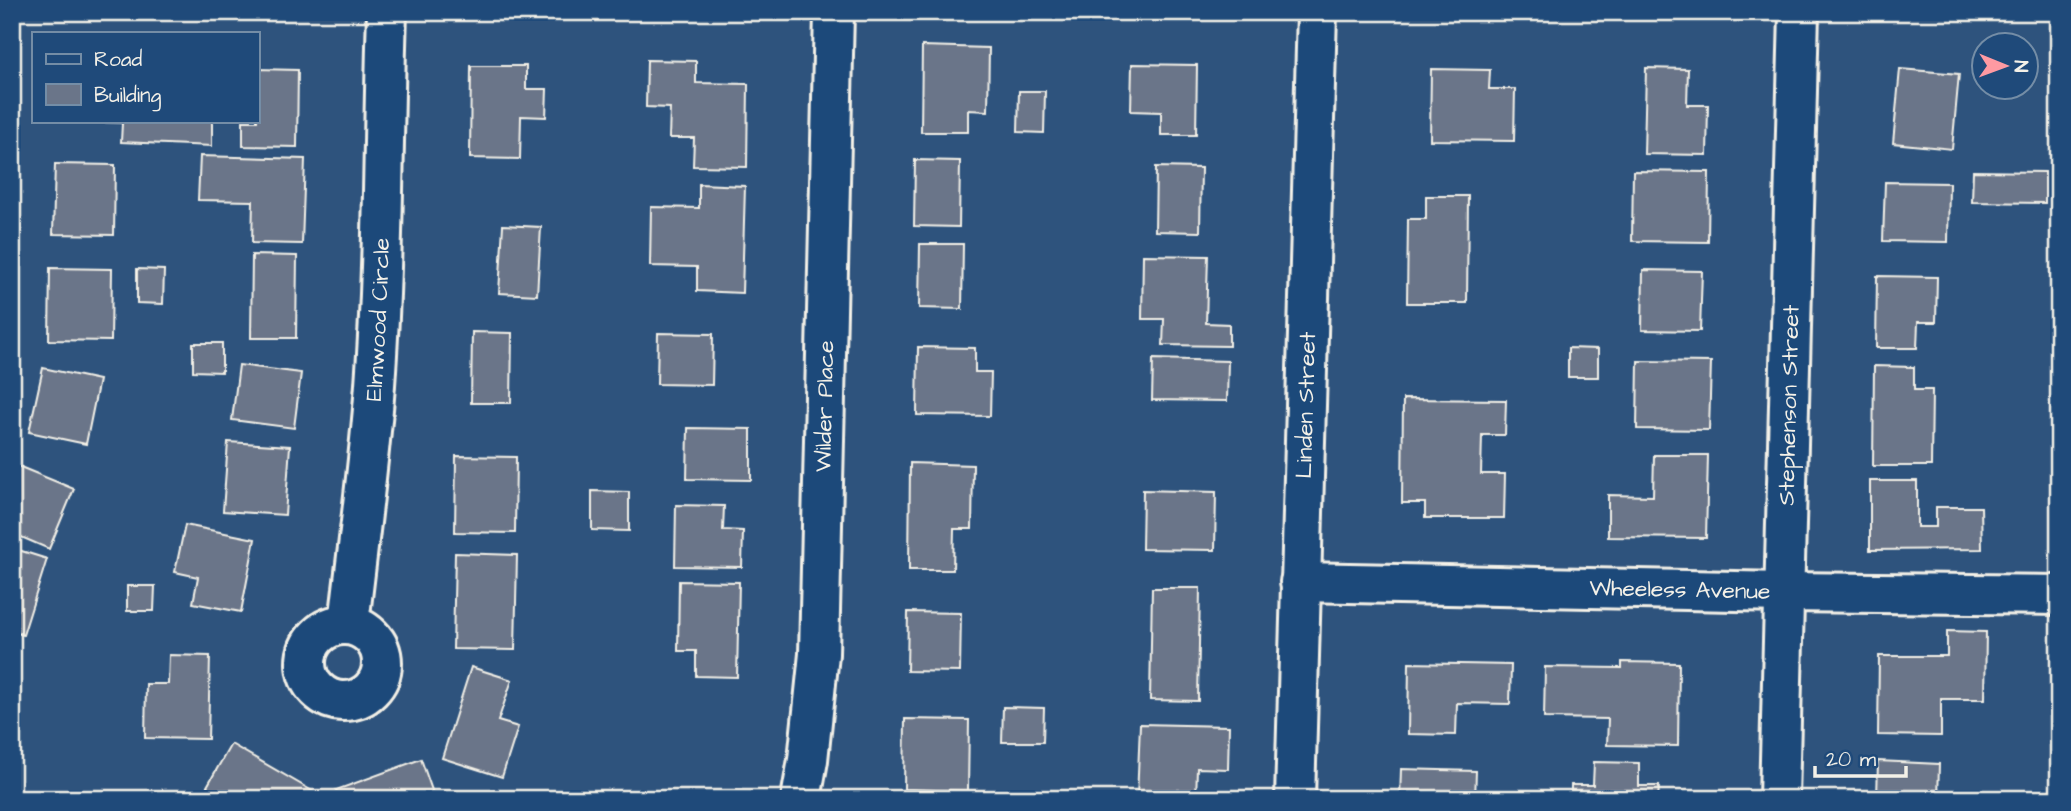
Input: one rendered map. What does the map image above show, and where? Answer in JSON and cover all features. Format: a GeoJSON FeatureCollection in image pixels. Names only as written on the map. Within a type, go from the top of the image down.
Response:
{"type":"FeatureCollection","features":[{"type":"Feature","properties":{"kind":"street","name":"Elmwood Circle"},"geometry":{"type":"LineString","coordinates":[[349,624],[368,465],[380,304],[387,12]]}},
{"type":"Feature","properties":{"kind":"street","name":"Wilder Place"},"geometry":{"type":"LineString","coordinates":[[801,799],[808,760],[819,654],[834,12]]}},
{"type":"Feature","properties":{"kind":"street","name":"Linden Street"},"geometry":{"type":"LineString","coordinates":[[1296,799],[1317,12]]}},
{"type":"Feature","properties":{"kind":"street","name":"Stephenson Street"},"geometry":{"type":"LineString","coordinates":[[1779,799],[1799,12]]}},
{"type":"Feature","properties":{"kind":"street","name":"Wheeless Avenue"},"geometry":{"type":"LineString","coordinates":[[1300,582],[2059,595]]}},
{"type":"Feature","properties":{"kind":"building"},"geometry":{"type":"Polygon","coordinates":[[[922,46],[989,48],[988,111],[968,110],[968,132],[921,132],[922,46]]]}},
{"type":"Feature","properties":{"kind":"building"},"geometry":{"type":"Polygon","coordinates":[[[647,60],[696,61],[696,83],[748,84],[747,167],[693,166],[694,138],[669,138],[670,108],[646,107],[647,60]]]}},
{"type":"Feature","properties":{"kind":"building"},"geometry":{"type":"Polygon","coordinates":[[[1132,64],[1197,65],[1196,135],[1161,135],[1161,112],[1131,111],[1132,64]]]}},
{"type":"Feature","properties":{"kind":"building"},"geometry":{"type":"Polygon","coordinates":[[[471,66],[526,66],[526,89],[547,89],[546,117],[521,116],[520,159],[470,158],[471,66]]]}},
{"type":"Feature","properties":{"kind":"building"},"geometry":{"type":"Polygon","coordinates":[[[1646,68],[1688,69],[1687,105],[1708,105],[1707,155],[1644,154],[1646,68]]]}},
{"type":"Feature","properties":{"kind":"building"},"geometry":{"type":"Polygon","coordinates":[[[259,69],[298,70],[297,147],[243,146],[243,122],[259,122],[259,69]]]}},
{"type":"Feature","properties":{"kind":"building"},"geometry":{"type":"Polygon","coordinates":[[[1431,69],[1490,70],[1489,89],[1515,89],[1514,141],[1430,140],[1431,69]]]}},
{"type":"Feature","properties":{"kind":"building"},"geometry":{"type":"Polygon","coordinates":[[[1900,69],[1959,74],[1952,149],[1893,143],[1900,69]]]}},
{"type":"Feature","properties":{"kind":"building"},"geometry":{"type":"Polygon","coordinates":[[[1019,91],[1045,91],[1044,133],[1018,132],[1019,91]]]}},
{"type":"Feature","properties":{"kind":"building"},"geometry":{"type":"Polygon","coordinates":[[[96,122],[212,122],[212,146],[121,142],[122,123],[96,122]]]}},
{"type":"Feature","properties":{"kind":"building"},"geometry":{"type":"Polygon","coordinates":[[[200,156],[305,159],[302,244],[252,243],[253,201],[198,200],[200,156]]]}},
{"type":"Feature","properties":{"kind":"building"},"geometry":{"type":"Polygon","coordinates":[[[915,160],[960,161],[959,227],[914,226],[915,160]]]}},
{"type":"Feature","properties":{"kind":"building"},"geometry":{"type":"Polygon","coordinates":[[[55,164],[115,165],[114,235],[53,234],[55,164]]]}},
{"type":"Feature","properties":{"kind":"building"},"geometry":{"type":"Polygon","coordinates":[[[1156,167],[1201,168],[1200,232],[1155,231],[1156,167]]]}},
{"type":"Feature","properties":{"kind":"building"},"geometry":{"type":"Polygon","coordinates":[[[1633,171],[1709,172],[1708,242],[1632,241],[1633,171]]]}},
{"type":"Feature","properties":{"kind":"building"},"geometry":{"type":"Polygon","coordinates":[[[1973,171],[2045,172],[2045,203],[1972,202],[1973,171]]]}},
{"type":"Feature","properties":{"kind":"building"},"geometry":{"type":"Polygon","coordinates":[[[1885,182],[1949,183],[1948,242],[1883,241],[1885,182]]]}},
{"type":"Feature","properties":{"kind":"building"},"geometry":{"type":"Polygon","coordinates":[[[699,184],[745,186],[742,293],[697,291],[697,267],[650,266],[651,207],[699,208],[699,184]]]}},
{"type":"Feature","properties":{"kind":"building"},"geometry":{"type":"Polygon","coordinates":[[[1426,196],[1468,196],[1467,303],[1407,303],[1408,219],[1426,219],[1426,196]]]}},
{"type":"Feature","properties":{"kind":"building"},"geometry":{"type":"Polygon","coordinates":[[[503,225],[541,227],[537,295],[499,293],[503,225]]]}},
{"type":"Feature","properties":{"kind":"building"},"geometry":{"type":"Polygon","coordinates":[[[920,244],[963,244],[962,309],[919,308],[920,244]]]}},
{"type":"Feature","properties":{"kind":"building"},"geometry":{"type":"Polygon","coordinates":[[[252,255],[297,256],[296,338],[251,338],[252,255]]]}},
{"type":"Feature","properties":{"kind":"building"},"geometry":{"type":"Polygon","coordinates":[[[1143,255],[1208,256],[1206,323],[1229,324],[1229,346],[1163,345],[1164,319],[1142,319],[1143,255]]]}},
{"type":"Feature","properties":{"kind":"building"},"geometry":{"type":"Polygon","coordinates":[[[50,268],[112,269],[111,341],[49,340],[50,268]]]}},
{"type":"Feature","properties":{"kind":"building"},"geometry":{"type":"Polygon","coordinates":[[[137,269],[164,270],[163,304],[137,303],[137,269]]]}},
{"type":"Feature","properties":{"kind":"building"},"geometry":{"type":"Polygon","coordinates":[[[1643,270],[1702,271],[1700,331],[1642,330],[1643,270]]]}},
{"type":"Feature","properties":{"kind":"building"},"geometry":{"type":"Polygon","coordinates":[[[1877,276],[1937,277],[1936,322],[1918,322],[1917,348],[1876,348],[1877,276]]]}},
{"type":"Feature","properties":{"kind":"building"},"geometry":{"type":"Polygon","coordinates":[[[472,332],[512,333],[511,403],[471,403],[472,332]]]}},
{"type":"Feature","properties":{"kind":"building"},"geometry":{"type":"Polygon","coordinates":[[[658,333],[713,334],[712,385],[657,384],[658,333]]]}},
{"type":"Feature","properties":{"kind":"building"},"geometry":{"type":"Polygon","coordinates":[[[193,343],[222,343],[222,372],[193,371],[193,343]]]}},
{"type":"Feature","properties":{"kind":"building"},"geometry":{"type":"Polygon","coordinates":[[[918,347],[975,348],[975,372],[991,372],[990,416],[917,415],[918,347]]]}},
{"type":"Feature","properties":{"kind":"building"},"geometry":{"type":"Polygon","coordinates":[[[1568,348],[1598,349],[1598,377],[1568,377],[1568,348]]]}},
{"type":"Feature","properties":{"kind":"building"},"geometry":{"type":"Polygon","coordinates":[[[1153,359],[1228,361],[1227,401],[1152,400],[1153,359]]]}},
{"type":"Feature","properties":{"kind":"building"},"geometry":{"type":"Polygon","coordinates":[[[1638,361],[1711,362],[1709,430],[1637,429],[1638,361]]]}},
{"type":"Feature","properties":{"kind":"building"},"geometry":{"type":"Polygon","coordinates":[[[239,365],[301,373],[294,428],[232,420],[239,365]]]}},
{"type":"Feature","properties":{"kind":"building"},"geometry":{"type":"Polygon","coordinates":[[[1874,366],[1914,367],[1914,390],[1932,390],[1931,466],[1873,466],[1874,366]]]}},
{"type":"Feature","properties":{"kind":"building"},"geometry":{"type":"Polygon","coordinates":[[[43,368],[99,380],[86,444],[29,432],[43,368]]]}},
{"type":"Feature","properties":{"kind":"building"},"geometry":{"type":"Polygon","coordinates":[[[1403,399],[1506,400],[1505,435],[1482,435],[1481,474],[1505,474],[1504,518],[1425,518],[1425,503],[1402,503],[1403,399]]]}},
{"type":"Feature","properties":{"kind":"building"},"geometry":{"type":"Polygon","coordinates":[[[688,428],[751,429],[751,480],[687,479],[688,428]]]}},
{"type":"Feature","properties":{"kind":"building"},"geometry":{"type":"Polygon","coordinates":[[[228,442],[290,446],[285,515],[223,511],[228,442]]]}},
{"type":"Feature","properties":{"kind":"building"},"geometry":{"type":"Polygon","coordinates":[[[1654,455],[1708,455],[1706,538],[1608,537],[1608,495],[1653,496],[1654,455]]]}},
{"type":"Feature","properties":{"kind":"building"},"geometry":{"type":"Polygon","coordinates":[[[456,456],[516,457],[515,533],[455,532],[456,456]]]}},
{"type":"Feature","properties":{"kind":"building"},"geometry":{"type":"Polygon","coordinates":[[[910,463],[973,465],[972,529],[954,529],[953,570],[909,570],[910,463]]]}},
{"type":"Feature","properties":{"kind":"building"},"geometry":{"type":"Polygon","coordinates":[[[18,466],[74,489],[49,549],[12,533],[12,481],[18,466]]]}},
{"type":"Feature","properties":{"kind":"building"},"geometry":{"type":"Polygon","coordinates":[[[1870,481],[1917,481],[1917,527],[1936,527],[1936,507],[1981,507],[1982,549],[1870,550],[1870,481]]]}},
{"type":"Feature","properties":{"kind":"building"},"geometry":{"type":"Polygon","coordinates":[[[1143,490],[1216,492],[1215,550],[1142,549],[1143,490]]]}},
{"type":"Feature","properties":{"kind":"building"},"geometry":{"type":"Polygon","coordinates":[[[592,491],[629,492],[629,531],[592,530],[592,491]]]}},
{"type":"Feature","properties":{"kind":"building"},"geometry":{"type":"Polygon","coordinates":[[[676,505],[724,506],[723,530],[743,531],[742,567],[675,566],[676,505]]]}},
{"type":"Feature","properties":{"kind":"building"},"geometry":{"type":"Polygon","coordinates":[[[185,525],[255,539],[241,612],[193,603],[198,577],[175,572],[185,525]]]}},
{"type":"Feature","properties":{"kind":"building"},"geometry":{"type":"Polygon","coordinates":[[[12,548],[47,559],[23,635],[12,631],[12,548]]]}},
{"type":"Feature","properties":{"kind":"building"},"geometry":{"type":"Polygon","coordinates":[[[455,553],[517,555],[515,650],[453,649],[455,553]]]}},
{"type":"Feature","properties":{"kind":"building"},"geometry":{"type":"Polygon","coordinates":[[[679,581],[739,582],[737,677],[696,676],[696,651],[678,651],[679,581]]]}},
{"type":"Feature","properties":{"kind":"building"},"geometry":{"type":"Polygon","coordinates":[[[127,586],[155,586],[154,611],[127,611],[127,586]]]}},
{"type":"Feature","properties":{"kind":"building"},"geometry":{"type":"Polygon","coordinates":[[[1152,588],[1200,588],[1198,701],[1150,700],[1152,588]]]}},
{"type":"Feature","properties":{"kind":"building"},"geometry":{"type":"Polygon","coordinates":[[[908,612],[961,613],[960,672],[907,671],[908,612]]]}},
{"type":"Feature","properties":{"kind":"building"},"geometry":{"type":"Polygon","coordinates":[[[1947,631],[1986,632],[1985,699],[1941,699],[1941,736],[1878,735],[1879,656],[1947,656],[1947,631]]]}},
{"type":"Feature","properties":{"kind":"building"},"geometry":{"type":"Polygon","coordinates":[[[169,655],[210,656],[208,739],[145,738],[146,684],[168,684],[169,655]]]}},
{"type":"Feature","properties":{"kind":"building"},"geometry":{"type":"Polygon","coordinates":[[[1622,662],[1679,663],[1678,746],[1607,745],[1608,719],[1544,718],[1545,667],[1622,668],[1622,662]]]}},
{"type":"Feature","properties":{"kind":"building"},"geometry":{"type":"Polygon","coordinates":[[[1409,663],[1511,665],[1510,704],[1457,703],[1456,735],[1408,734],[1409,663]]]}},
{"type":"Feature","properties":{"kind":"building"},"geometry":{"type":"Polygon","coordinates":[[[471,667],[512,680],[498,721],[518,727],[502,777],[442,758],[471,667]]]}},
{"type":"Feature","properties":{"kind":"building"},"geometry":{"type":"Polygon","coordinates":[[[1003,707],[1044,708],[1043,742],[1002,742],[1003,707]]]}},
{"type":"Feature","properties":{"kind":"building"},"geometry":{"type":"Polygon","coordinates":[[[905,719],[969,720],[968,791],[904,789],[905,719]]]}},
{"type":"Feature","properties":{"kind":"building"},"geometry":{"type":"Polygon","coordinates":[[[1140,724],[1229,726],[1228,769],[1197,768],[1196,799],[1137,799],[1140,724]]]}},
{"type":"Feature","properties":{"kind":"building"},"geometry":{"type":"Polygon","coordinates":[[[231,744],[314,792],[310,799],[220,799],[205,790],[231,744]]]}},
{"type":"Feature","properties":{"kind":"building"},"geometry":{"type":"Polygon","coordinates":[[[421,759],[435,799],[339,799],[336,790],[421,759]]]}},
{"type":"Feature","properties":{"kind":"building"},"geometry":{"type":"Polygon","coordinates":[[[1878,761],[1939,764],[1938,799],[1877,799],[1878,761]]]}},
{"type":"Feature","properties":{"kind":"building"},"geometry":{"type":"Polygon","coordinates":[[[1594,762],[1639,763],[1639,786],[1659,786],[1658,799],[1571,799],[1571,785],[1593,785],[1594,762]]]}},
{"type":"Feature","properties":{"kind":"building"},"geometry":{"type":"Polygon","coordinates":[[[1401,769],[1476,771],[1475,799],[1400,799],[1401,769]]]}}]}
